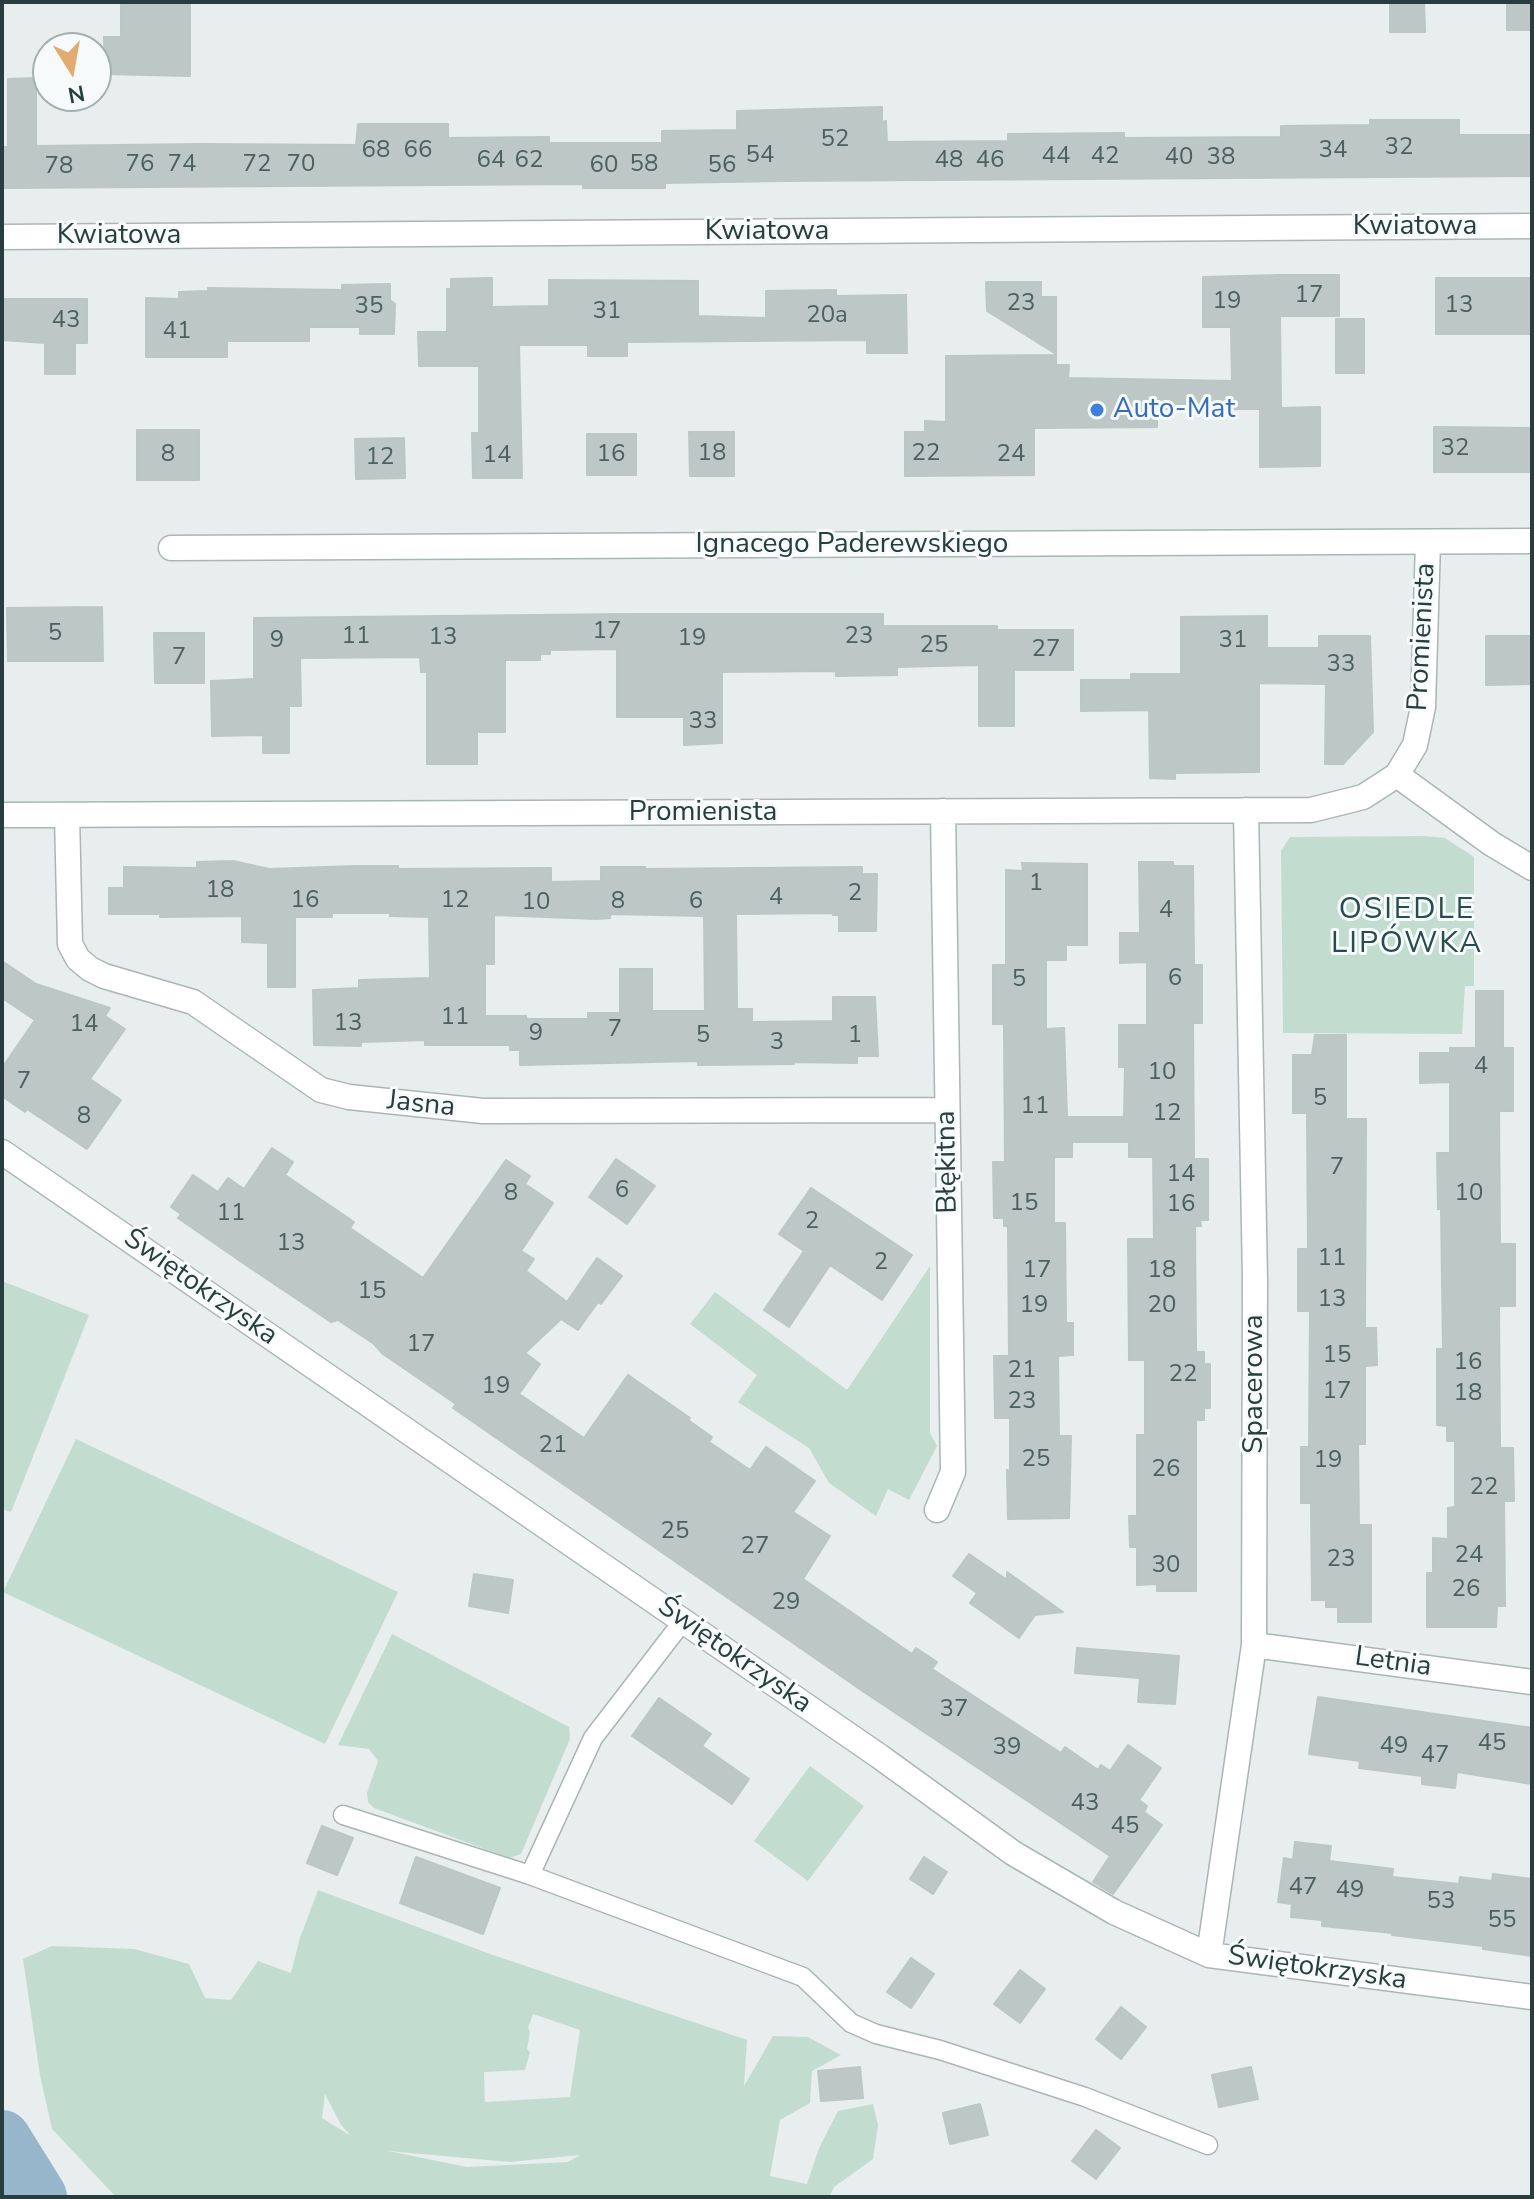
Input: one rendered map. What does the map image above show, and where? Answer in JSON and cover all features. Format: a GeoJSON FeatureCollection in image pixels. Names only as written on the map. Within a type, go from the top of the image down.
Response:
{"type":"FeatureCollection","features":[{"type":"Feature","properties":{"kind":"street","name":"Kwiatowa"},"geometry":{"type":"LineString","coordinates":[[2,237],[1532,226]]}},
{"type":"Feature","properties":{"kind":"street","name":"Ignacego Paderewskiego"},"geometry":{"type":"LineString","coordinates":[[171,548],[1532,541]]}},
{"type":"Feature","properties":{"kind":"street","name":"Promienista"},"geometry":{"type":"LineString","coordinates":[[2,815],[1311,810],[1363,797],[1397,775],[1415,745],[1423,707],[1428,542]]}},
{"type":"Feature","properties":{"kind":"street"},"geometry":{"type":"LineString","coordinates":[[1397,775],[1492,844],[1532,868]]}},
{"type":"Feature","properties":{"kind":"street","name":"Spacerowa"},"geometry":{"type":"LineString","coordinates":[[1209,1955],[1254,1645],[1255,1279],[1246,810]]}},
{"type":"Feature","properties":{"kind":"street","name":"Błękitna"},"geometry":{"type":"LineString","coordinates":[[937,1510],[953,1472],[943,811]]}},
{"type":"Feature","properties":{"kind":"street","name":"Jasna"},"geometry":{"type":"LineString","coordinates":[[67,815],[70,944],[78,959],[104,976],[193,1002],[321,1090],[349,1097],[483,1111],[947,1110]]}},
{"type":"Feature","properties":{"kind":"street","name":"Świętokrzyska"},"geometry":{"type":"LineString","coordinates":[[2,1152],[879,1756],[1013,1853],[1114,1912],[1209,1955],[1532,1997]]}},
{"type":"Feature","properties":{"kind":"street","name":"Letnia"},"geometry":{"type":"LineString","coordinates":[[1254,1645],[1532,1682]]}},
{"type":"Feature","properties":{"kind":"lane"},"geometry":{"type":"LineString","coordinates":[[530,1875],[593,1738],[683,1621]]}},
{"type":"Feature","properties":{"kind":"lane"},"geometry":{"type":"LineString","coordinates":[[343,1815],[530,1875],[803,1977],[851,2023],[876,2034],[940,2050],[1085,2097],[1208,2145]]}},
{"type":"Feature","properties":{"kind":"green space"},"geometry":{"type":"Polygon","coordinates":[[[1290,837],[1445,838],[1474,857],[1474,986],[1465,986],[1462,1034],[1283,1033],[1281,851],[1290,837]]]}},
{"type":"Feature","properties":{"kind":"green space"},"geometry":{"type":"Polygon","coordinates":[[[930,1266],[930,1433],[937,1446],[909,1500],[888,1489],[876,1516],[829,1483],[809,1448],[738,1402],[757,1375],[690,1324],[715,1292],[847,1390],[930,1266]]]}},
{"type":"Feature","properties":{"kind":"green space"},"geometry":{"type":"Polygon","coordinates":[[[2,1281],[89,1315],[11,1512],[2,1509],[2,1281]]]}},
{"type":"Feature","properties":{"kind":"green space"},"geometry":{"type":"Polygon","coordinates":[[[76,1439],[398,1592],[325,1744],[3,1592],[76,1439]]]}},
{"type":"Feature","properties":{"kind":"green space"},"geometry":{"type":"Polygon","coordinates":[[[392,1634],[569,1727],[570,1739],[521,1854],[509,1858],[374,1808],[368,1802],[367,1793],[378,1761],[369,1749],[338,1745],[392,1634]]]}},
{"type":"Feature","properties":{"kind":"green space"},"geometry":{"type":"Polygon","coordinates":[[[810,1766],[864,1806],[808,1881],[754,1841],[810,1766]]]}},
{"type":"Feature","properties":{"kind":"green space"},"geometry":{"type":"Polygon","coordinates":[[[318,1890],[490,1954],[747,2040],[744,2086],[773,2036],[808,2037],[841,2055],[812,2071],[810,2103],[780,2120],[770,2176],[807,2184],[819,2148],[838,2111],[873,2104],[878,2125],[873,2159],[834,2187],[829,2197],[116,2197],[52,2129],[40,2075],[23,1959],[52,1946],[134,1949],[189,1964],[205,1998],[231,2000],[258,1961],[291,1973],[318,1890]],[[533,2014],[528,2028],[527,2049],[530,2052],[525,2070],[484,2072],[485,2102],[570,2097],[580,2030],[533,2014]],[[325,2094],[322,2118],[351,2136],[341,2125],[325,2094]],[[388,2151],[467,2167],[568,2162],[580,2155],[510,2162],[388,2151]]]}},
{"type":"Feature","properties":{"kind":"building"},"geometry":{"type":"Polygon","coordinates":[[[121,2],[190,2],[190,76],[112,74],[112,37],[121,37],[121,2]]]}},
{"type":"Feature","properties":{"kind":"building"},"geometry":{"type":"Polygon","coordinates":[[[1390,2],[1424,2],[1425,32],[1390,32],[1390,2]]]}},
{"type":"Feature","properties":{"kind":"building"},"geometry":{"type":"Polygon","coordinates":[[[1507,2],[1532,2],[1532,30],[1507,30],[1507,2]]]}},
{"type":"Feature","properties":{"kind":"building"},"geometry":{"type":"Polygon","coordinates":[[[32,78],[36,146],[356,145],[358,124],[448,124],[448,138],[549,137],[549,143],[662,143],[662,131],[737,130],[737,111],[882,107],[887,142],[1008,141],[1008,134],[1124,133],[1124,138],[1281,137],[1281,126],[1370,125],[1370,120],[1459,120],[1459,135],[1532,135],[1532,176],[782,181],[665,183],[665,188],[583,188],[583,184],[2,188],[2,147],[8,147],[8,79],[32,78]]]}},
{"type":"Feature","properties":{"kind":"building"},"geometry":{"type":"Polygon","coordinates":[[[1339,275],[1339,316],[1280,316],[1281,408],[1320,407],[1320,466],[1260,467],[1260,409],[1157,409],[1157,427],[1034,428],[1034,475],[905,476],[905,432],[925,432],[925,421],[946,422],[946,356],[1056,355],[1056,365],[1069,365],[1068,378],[1232,381],[1231,327],[1203,327],[1203,277],[1339,275]]]}},
{"type":"Feature","properties":{"kind":"building"},"geometry":{"type":"Polygon","coordinates":[[[492,278],[492,307],[549,306],[549,280],[698,281],[698,316],[766,318],[766,291],[836,290],[836,296],[906,295],[907,353],[867,353],[867,340],[627,342],[627,356],[588,356],[588,345],[519,345],[522,478],[473,478],[472,433],[479,433],[479,366],[419,366],[418,332],[447,332],[447,289],[451,289],[451,279],[492,278]]]}},
{"type":"Feature","properties":{"kind":"building"},"geometry":{"type":"Polygon","coordinates":[[[1436,278],[1532,278],[1532,334],[1436,334],[1436,278]]]}},
{"type":"Feature","properties":{"kind":"building"},"geometry":{"type":"Polygon","coordinates":[[[986,282],[1041,282],[1041,297],[1056,297],[1056,354],[987,311],[986,282]]]}},
{"type":"Feature","properties":{"kind":"building"},"geometry":{"type":"Polygon","coordinates":[[[390,284],[390,300],[395,304],[394,334],[360,334],[360,327],[309,327],[309,341],[227,341],[227,357],[146,357],[146,298],[179,299],[179,292],[208,291],[208,288],[342,290],[342,285],[390,284]]]}},
{"type":"Feature","properties":{"kind":"building"},"geometry":{"type":"Polygon","coordinates":[[[2,299],[87,299],[87,343],[75,343],[75,374],[45,374],[45,343],[2,340],[2,299]]]}},
{"type":"Feature","properties":{"kind":"building"},"geometry":{"type":"Polygon","coordinates":[[[1336,319],[1364,319],[1364,373],[1336,373],[1336,319]]]}},
{"type":"Feature","properties":{"kind":"building"},"geometry":{"type":"Polygon","coordinates":[[[1434,427],[1532,428],[1532,472],[1434,472],[1434,427]]]}},
{"type":"Feature","properties":{"kind":"building"},"geometry":{"type":"Polygon","coordinates":[[[137,430],[199,430],[199,480],[137,480],[137,430]]]}},
{"type":"Feature","properties":{"kind":"building"},"geometry":{"type":"Polygon","coordinates":[[[689,432],[734,432],[734,476],[690,476],[689,432]]]}},
{"type":"Feature","properties":{"kind":"building"},"geometry":{"type":"Polygon","coordinates":[[[587,434],[636,434],[636,475],[587,475],[587,434]]]}},
{"type":"Feature","properties":{"kind":"building"},"geometry":{"type":"Polygon","coordinates":[[[404,438],[405,478],[356,479],[355,439],[404,438]]]}},
{"type":"Feature","properties":{"kind":"building"},"geometry":{"type":"Polygon","coordinates":[[[102,607],[103,661],[8,661],[7,608],[102,607]]]}},
{"type":"Feature","properties":{"kind":"building"},"geometry":{"type":"Polygon","coordinates":[[[883,614],[883,626],[1073,630],[1073,670],[1014,670],[1014,726],[979,726],[979,665],[897,667],[897,675],[836,676],[836,671],[722,672],[722,743],[684,745],[684,717],[617,717],[617,649],[550,650],[550,654],[540,654],[540,660],[505,660],[505,732],[477,732],[477,764],[427,764],[427,672],[421,672],[420,657],[300,658],[301,706],[289,706],[289,753],[263,753],[263,735],[212,736],[211,681],[254,679],[254,618],[883,614]]]}},
{"type":"Feature","properties":{"kind":"building"},"geometry":{"type":"Polygon","coordinates":[[[1267,616],[1267,648],[1319,648],[1319,636],[1370,636],[1373,732],[1343,764],[1325,764],[1326,684],[1259,683],[1259,772],[1175,773],[1175,779],[1150,778],[1149,710],[1081,711],[1081,680],[1131,680],[1131,674],[1181,674],[1181,617],[1267,616]]]}},
{"type":"Feature","properties":{"kind":"building"},"geometry":{"type":"Polygon","coordinates":[[[154,633],[204,633],[204,683],[155,683],[154,633]]]}},
{"type":"Feature","properties":{"kind":"building"},"geometry":{"type":"Polygon","coordinates":[[[1486,636],[1532,636],[1532,684],[1486,685],[1486,636]]]}},
{"type":"Feature","properties":{"kind":"building"},"geometry":{"type":"Polygon","coordinates":[[[233,861],[269,869],[356,866],[398,866],[398,869],[551,868],[551,882],[601,881],[601,867],[862,867],[862,874],[877,874],[876,931],[839,931],[839,915],[832,913],[736,914],[737,1009],[752,1009],[752,1022],[833,1021],[833,997],[875,997],[878,1056],[857,1056],[857,1063],[698,1065],[698,1061],[520,1065],[520,1050],[510,1050],[510,1045],[425,1045],[425,1040],[361,1042],[361,1046],[314,1045],[313,990],[359,988],[359,980],[430,978],[429,917],[332,913],[332,917],[295,917],[295,987],[268,987],[268,943],[242,942],[242,916],[109,914],[109,888],[124,888],[124,867],[197,868],[197,862],[233,861]],[[610,914],[610,918],[597,919],[494,915],[494,964],[485,964],[485,1016],[588,1019],[588,1013],[620,1013],[620,969],[652,969],[652,1011],[705,1011],[704,916],[610,914]]]}},
{"type":"Feature","properties":{"kind":"building"},"geometry":{"type":"Polygon","coordinates":[[[1139,862],[1173,862],[1173,866],[1193,866],[1194,965],[1202,965],[1202,1023],[1193,1023],[1194,1159],[1208,1159],[1208,1220],[1200,1220],[1201,1226],[1195,1226],[1196,1352],[1204,1352],[1204,1364],[1210,1364],[1210,1408],[1204,1408],[1204,1420],[1196,1420],[1196,1591],[1157,1591],[1157,1584],[1137,1585],[1137,1547],[1130,1547],[1129,1516],[1137,1516],[1137,1435],[1145,1435],[1145,1360],[1129,1360],[1128,1239],[1154,1239],[1153,1157],[1129,1157],[1129,1142],[1072,1142],[1072,1157],[1054,1157],[1054,1223],[1065,1223],[1066,1323],[1073,1323],[1073,1355],[1058,1356],[1059,1436],[1071,1436],[1069,1518],[1008,1519],[1010,1418],[995,1418],[994,1356],[1009,1356],[1008,1226],[1004,1226],[1004,1218],[994,1218],[993,1162],[1005,1162],[1004,1024],[993,1024],[993,965],[1006,965],[1006,870],[1023,871],[1022,863],[1087,864],[1087,945],[1066,945],[1066,960],[1046,960],[1046,1029],[1064,1028],[1067,1117],[1124,1117],[1125,1067],[1119,1067],[1119,1025],[1147,1025],[1147,962],[1120,963],[1120,933],[1140,933],[1139,862]]]}},
{"type":"Feature","properties":{"kind":"building"},"geometry":{"type":"Polygon","coordinates":[[[2,961],[36,984],[110,1008],[105,1016],[125,1029],[90,1079],[121,1100],[87,1149],[2,1096],[2,1068],[35,1020],[2,998],[2,961]]]}},
{"type":"Feature","properties":{"kind":"building"},"geometry":{"type":"Polygon","coordinates":[[[1476,991],[1503,991],[1503,1048],[1513,1048],[1513,1111],[1499,1111],[1500,1244],[1515,1244],[1515,1306],[1499,1306],[1500,1448],[1513,1448],[1514,1501],[1504,1501],[1505,1606],[1497,1606],[1496,1627],[1427,1627],[1427,1573],[1433,1573],[1433,1538],[1448,1539],[1448,1508],[1455,1507],[1455,1441],[1447,1441],[1447,1426],[1437,1425],[1437,1349],[1443,1349],[1437,1153],[1450,1153],[1450,1082],[1420,1083],[1420,1053],[1450,1053],[1450,1048],[1476,1048],[1476,991]]]}},
{"type":"Feature","properties":{"kind":"building"},"geometry":{"type":"Polygon","coordinates":[[[1315,1035],[1346,1035],[1346,1119],[1366,1119],[1365,1328],[1376,1328],[1377,1365],[1365,1366],[1365,1444],[1358,1444],[1359,1525],[1371,1525],[1371,1622],[1338,1622],[1338,1607],[1326,1607],[1326,1600],[1312,1600],[1311,1503],[1301,1503],[1301,1447],[1309,1447],[1310,1311],[1298,1311],[1298,1249],[1308,1249],[1307,1113],[1293,1113],[1293,1055],[1312,1055],[1315,1035]]]}},
{"type":"Feature","properties":{"kind":"building"},"geometry":{"type":"Polygon","coordinates":[[[272,1148],[293,1162],[285,1175],[354,1222],[350,1228],[423,1278],[506,1160],[530,1176],[525,1184],[553,1203],[521,1251],[534,1259],[526,1271],[567,1302],[597,1258],[622,1276],[578,1330],[561,1319],[525,1353],[540,1364],[519,1394],[584,1438],[628,1375],[690,1418],[688,1420],[712,1437],[709,1442],[750,1470],[766,1447],[815,1481],[793,1512],[830,1536],[803,1579],[912,1654],[916,1648],[937,1662],[932,1669],[1061,1753],[1065,1747],[1098,1770],[1101,1765],[1110,1771],[1128,1745],[1161,1768],[1139,1800],[1147,1806],[1144,1812],[1162,1825],[1113,1894],[1093,1882],[1110,1856],[864,1692],[453,1408],[456,1404],[383,1354],[374,1344],[338,1320],[331,1322],[178,1218],[181,1214],[171,1207],[193,1175],[218,1192],[228,1178],[244,1189],[272,1148]]]}},
{"type":"Feature","properties":{"kind":"building"},"geometry":{"type":"Polygon","coordinates":[[[616,1159],[655,1186],[627,1224],[589,1197],[616,1159]]]}},
{"type":"Feature","properties":{"kind":"building"},"geometry":{"type":"Polygon","coordinates":[[[811,1188],[912,1255],[882,1300],[830,1265],[789,1327],[764,1310],[804,1251],[779,1234],[811,1188]]]}},
{"type":"Feature","properties":{"kind":"building"},"geometry":{"type":"Polygon","coordinates":[[[969,1554],[1007,1580],[1007,1572],[1063,1612],[1035,1615],[1019,1638],[970,1603],[977,1593],[953,1576],[969,1554]]]}},
{"type":"Feature","properties":{"kind":"building"},"geometry":{"type":"Polygon","coordinates":[[[474,1574],[513,1580],[508,1613],[469,1606],[474,1574]]]}},
{"type":"Feature","properties":{"kind":"building"},"geometry":{"type":"Polygon","coordinates":[[[1077,1648],[1179,1656],[1175,1704],[1138,1702],[1140,1678],[1075,1673],[1077,1648]]]}},
{"type":"Feature","properties":{"kind":"building"},"geometry":{"type":"Polygon","coordinates":[[[1318,1697],[1532,1728],[1532,1784],[1457,1772],[1455,1788],[1422,1784],[1422,1776],[1359,1768],[1360,1761],[1309,1754],[1318,1697]]]}},
{"type":"Feature","properties":{"kind":"building"},"geometry":{"type":"Polygon","coordinates":[[[659,1698],[711,1734],[702,1746],[749,1779],[732,1804],[632,1736],[659,1698]]]}},
{"type":"Feature","properties":{"kind":"building"},"geometry":{"type":"Polygon","coordinates":[[[322,1826],[353,1838],[337,1875],[307,1863],[322,1826]]]}},
{"type":"Feature","properties":{"kind":"building"},"geometry":{"type":"Polygon","coordinates":[[[1295,1842],[1331,1846],[1329,1861],[1393,1869],[1392,1877],[1459,1884],[1460,1877],[1492,1881],[1493,1874],[1532,1879],[1532,1956],[1393,1933],[1322,1926],[1322,1920],[1291,1917],[1292,1904],[1278,1902],[1284,1858],[1293,1860],[1295,1842]]]}},
{"type":"Feature","properties":{"kind":"building"},"geometry":{"type":"Polygon","coordinates":[[[416,1857],[500,1888],[483,1934],[400,1903],[416,1857]]]}},
{"type":"Feature","properties":{"kind":"building"},"geometry":{"type":"Polygon","coordinates":[[[924,1857],[947,1872],[933,1894],[910,1879],[924,1857]]]}},
{"type":"Feature","properties":{"kind":"building"},"geometry":{"type":"Polygon","coordinates":[[[911,1958],[934,1974],[911,2008],[887,1992],[911,1958]]]}},
{"type":"Feature","properties":{"kind":"building"},"geometry":{"type":"Polygon","coordinates":[[[1020,1970],[1045,1989],[1020,2023],[994,2004],[1020,1970]]]}},
{"type":"Feature","properties":{"kind":"building"},"geometry":{"type":"Polygon","coordinates":[[[1121,2007],[1146,2027],[1121,2059],[1096,2039],[1121,2007]]]}},
{"type":"Feature","properties":{"kind":"building"},"geometry":{"type":"Polygon","coordinates":[[[860,2067],[863,2098],[821,2101],[818,2071],[860,2067]]]}},
{"type":"Feature","properties":{"kind":"building"},"geometry":{"type":"Polygon","coordinates":[[[1251,2067],[1258,2099],[1219,2107],[1212,2075],[1251,2067]]]}},
{"type":"Feature","properties":{"kind":"building"},"geometry":{"type":"Polygon","coordinates":[[[980,2104],[988,2135],[950,2144],[943,2113],[980,2104]]]}},
{"type":"Feature","properties":{"kind":"building"},"geometry":{"type":"Polygon","coordinates":[[[1096,2130],[1120,2148],[1096,2179],[1072,2161],[1096,2130]]]}},
{"type":"Feature","properties":{"kind":"waterway"},"geometry":{"type":"LineString","coordinates":[[2,2139],[38,2197]]}},
{"type":"Feature","properties":{"kind":"place","name":"Auto-Mat"},"geometry":{"type":"Point","coordinates":[1097,410]}},
{"type":"Feature","properties":{"kind":"district","name":"OSIEDLE LIPÓWKA"},"geometry":{"type":"Point","coordinates":[1407,928]}}]}
